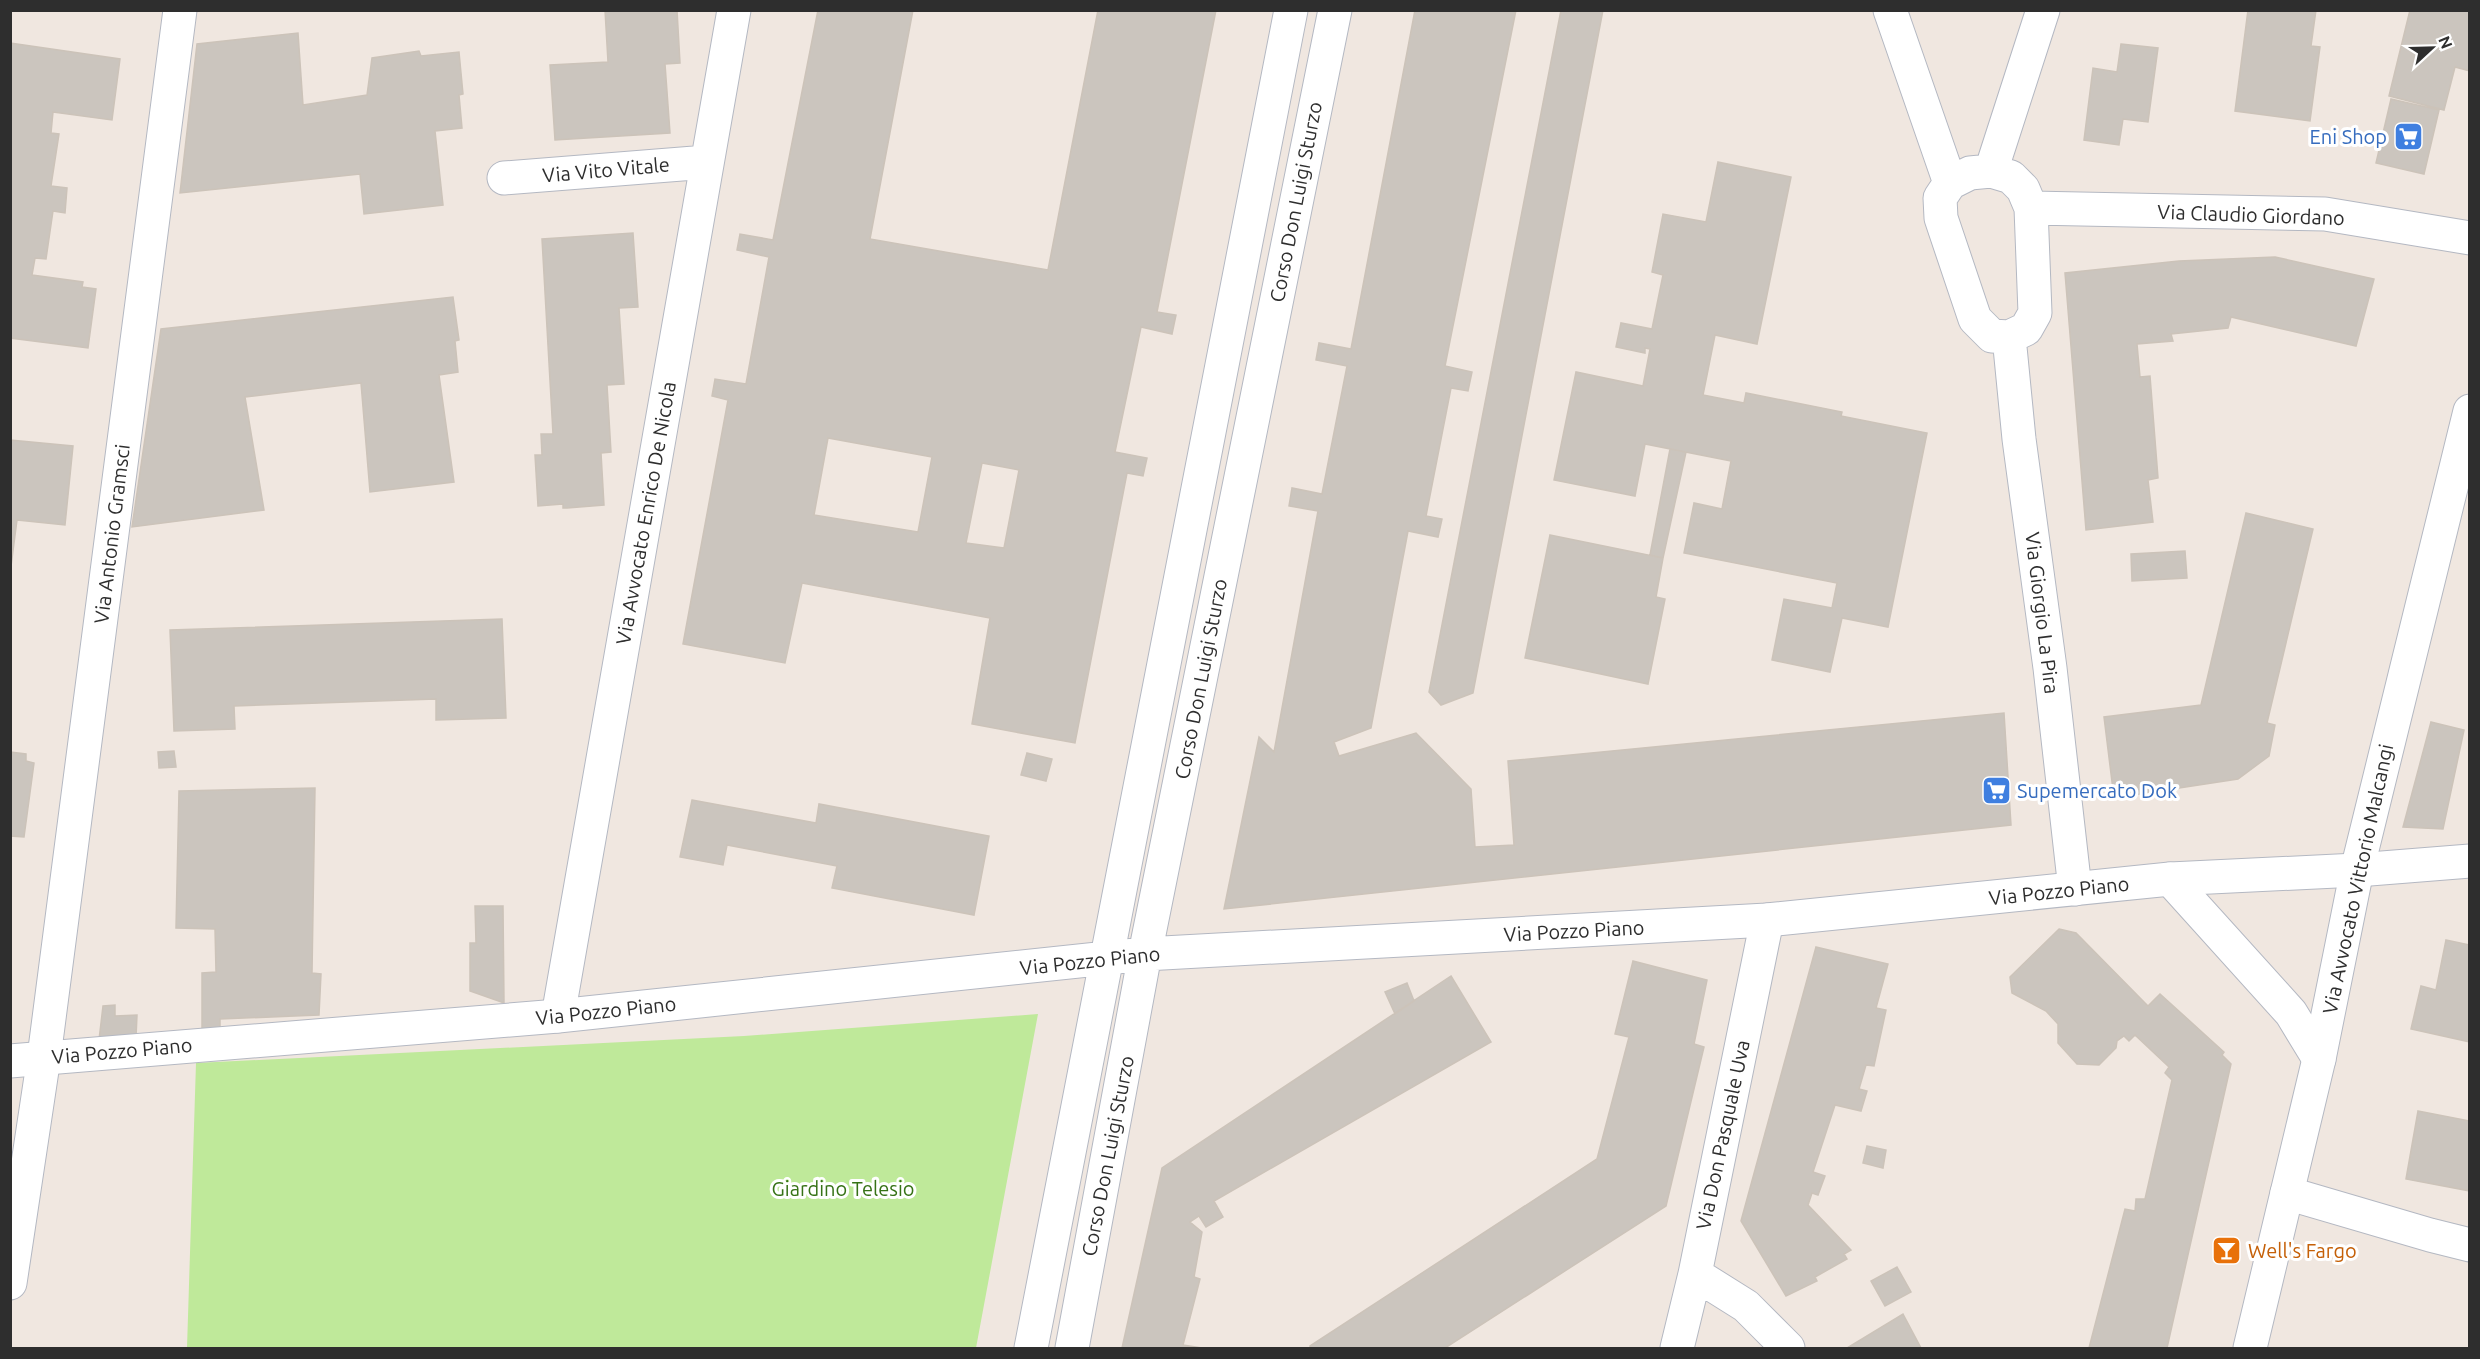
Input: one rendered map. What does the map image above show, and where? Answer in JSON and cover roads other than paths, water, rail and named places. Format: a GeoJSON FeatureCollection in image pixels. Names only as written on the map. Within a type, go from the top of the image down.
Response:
{"type":"FeatureCollection","features":[{"type":"Feature","properties":{"kind":"street","name":"Via Antonio Gramsci"},"geometry":{"type":"LineString","coordinates":[[10,1283],[44,1057],[180,10]]}},
{"type":"Feature","properties":{"kind":"street","name":"Via Avvocato Enrico De Nicola"},"geometry":{"type":"LineString","coordinates":[[558,1016],[734,10]]}},
{"type":"Feature","properties":{"kind":"street","name":"Corso Don Luigi Sturzo"},"geometry":{"type":"LineString","coordinates":[[1031,1348],[1291,10]]}},
{"type":"Feature","properties":{"kind":"street","name":"Corso Don Luigi Sturzo"},"geometry":{"type":"LineString","coordinates":[[1072,1348],[1145,954],[1335,10]]}},
{"type":"Feature","properties":{"kind":"street"},"geometry":{"type":"LineString","coordinates":[[1890,10],[1950,183]]}},
{"type":"Feature","properties":{"kind":"street"},"geometry":{"type":"LineString","coordinates":[[1991,171],[2043,10]]}},
{"type":"Feature","properties":{"kind":"street","name":"Via Vito Vitale"},"geometry":{"type":"LineString","coordinates":[[504,178],[707,162]]}},
{"type":"Feature","properties":{"kind":"street"},"geometry":{"type":"LineString","coordinates":[[1991,171],[2011,177],[2022,189],[2031,208],[2035,313],[2026,329],[2009,337],[1992,336],[1975,319],[1941,218],[1940,198],[1950,183],[1970,173],[1991,171]]}},
{"type":"Feature","properties":{"kind":"street","name":"Via Claudio Giordano"},"geometry":{"type":"LineString","coordinates":[[2031,208],[2325,214],[2469,238]]}},
{"type":"Feature","properties":{"kind":"street","name":"Via Giorgio La Pira"},"geometry":{"type":"LineString","coordinates":[[2009,337],[2019,439],[2050,668],[2075,890]]}},
{"type":"Feature","properties":{"kind":"street","name":"Via Avvocato Vittorio Malcangi"},"geometry":{"type":"LineString","coordinates":[[2250,1348],[2319,1059],[2357,870],[2469,411]]}},
{"type":"Feature","properties":{"kind":"street","name":"Via Pozzo Piano"},"geometry":{"type":"LineString","coordinates":[[10,1061],[558,1016],[1107,960],[1145,954],[1767,920],[2170,879],[2357,870],[2469,861]]}},
{"type":"Feature","properties":{"kind":"street"},"geometry":{"type":"LineString","coordinates":[[2170,879],[2291,1012],[2319,1059]]}},
{"type":"Feature","properties":{"kind":"street","name":"Via Don Pasquale Uva"},"geometry":{"type":"LineString","coordinates":[[1677,1348],[1695,1274],[1767,920]]}},
{"type":"Feature","properties":{"kind":"street"},"geometry":{"type":"LineString","coordinates":[[2287,1192],[2469,1245]]}},
{"type":"Feature","properties":{"kind":"street"},"geometry":{"type":"LineString","coordinates":[[1695,1274],[1746,1306],[1788,1348]]}},
{"type":"Feature","properties":{"kind":"place","name":"Eni Shop"},"geometry":{"type":"Point","coordinates":[2408,137]}},
{"type":"Feature","properties":{"kind":"place","name":"Supemercato Dok"},"geometry":{"type":"Point","coordinates":[1996,791]}},
{"type":"Feature","properties":{"kind":"place","name":"Well's Fargo"},"geometry":{"type":"Point","coordinates":[2227,1251]}},
{"type":"Feature","properties":{"kind":"park label","name":"Giardino Telesio"},"geometry":{"type":"Point","coordinates":[843,1189]}}]}
